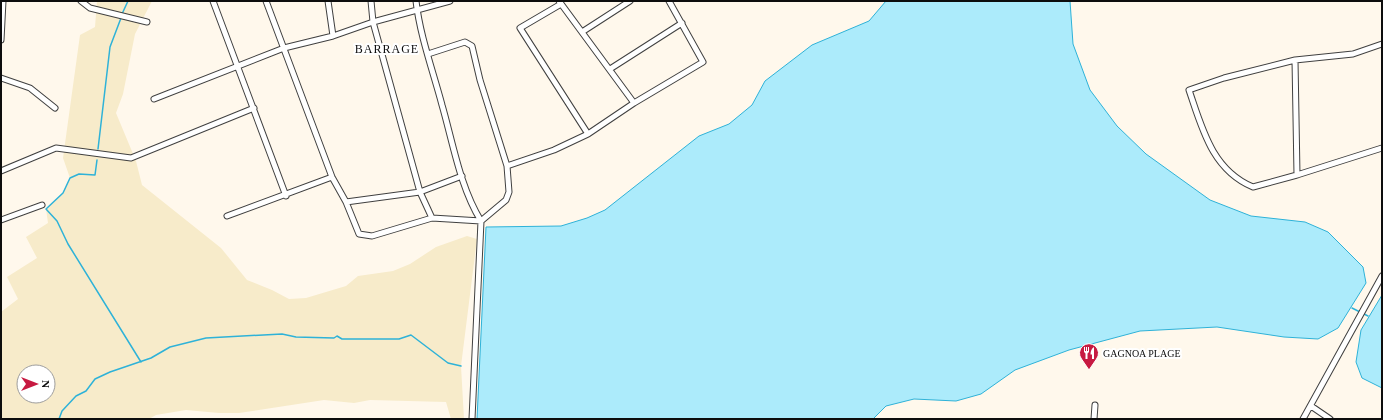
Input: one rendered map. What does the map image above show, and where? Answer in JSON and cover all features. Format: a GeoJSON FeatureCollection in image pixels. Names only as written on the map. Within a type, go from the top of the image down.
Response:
{"type":"FeatureCollection","features":[{"type":"Feature","properties":{"kind":"street"},"geometry":{"type":"LineString","coordinates":[[1,40],[3,1]]}},
{"type":"Feature","properties":{"kind":"street"},"geometry":{"type":"LineString","coordinates":[[81,1],[90,8],[147,22]]}},
{"type":"Feature","properties":{"kind":"street"},"geometry":{"type":"LineString","coordinates":[[213,1],[286,196]]}},
{"type":"Feature","properties":{"kind":"street"},"geometry":{"type":"LineString","coordinates":[[266,1],[332,177],[346,202],[359,234],[372,236],[432,218],[481,221],[508,197],[507,166],[480,80],[472,46],[465,42],[428,54]]}},
{"type":"Feature","properties":{"kind":"street"},"geometry":{"type":"LineString","coordinates":[[328,1],[333,36]]}},
{"type":"Feature","properties":{"kind":"street"},"geometry":{"type":"LineString","coordinates":[[371,1],[373,22],[420,192],[432,218]]}},
{"type":"Feature","properties":{"kind":"street"},"geometry":{"type":"LineString","coordinates":[[416,1],[417,11],[428,54],[462,176],[472,207],[481,221],[472,419]]}},
{"type":"Feature","properties":{"kind":"street"},"geometry":{"type":"LineString","coordinates":[[154,99],[284,48],[333,36],[373,22],[450,1]]}},
{"type":"Feature","properties":{"kind":"street"},"geometry":{"type":"LineString","coordinates":[[582,32],[630,1]]}},
{"type":"Feature","properties":{"kind":"street"},"geometry":{"type":"LineString","coordinates":[[507,166],[554,150],[588,134],[634,103],[703,62],[669,1]]}},
{"type":"Feature","properties":{"kind":"street"},"geometry":{"type":"LineString","coordinates":[[588,134],[520,28],[560,3],[634,103]]}},
{"type":"Feature","properties":{"kind":"street"},"geometry":{"type":"LineString","coordinates":[[610,69],[682,24]]}},
{"type":"Feature","properties":{"kind":"street"},"geometry":{"type":"LineString","coordinates":[[1382,44],[1354,54],[1295,60],[1224,78],[1189,90],[1203,129],[1219,162],[1230,175],[1253,187],[1298,175],[1382,148]]}},
{"type":"Feature","properties":{"kind":"street"},"geometry":{"type":"LineString","coordinates":[[1295,60],[1298,175]]}},
{"type":"Feature","properties":{"kind":"street"},"geometry":{"type":"LineString","coordinates":[[1,78],[30,88],[55,108]]}},
{"type":"Feature","properties":{"kind":"street"},"geometry":{"type":"LineString","coordinates":[[1,171],[56,148],[131,158],[254,108]]}},
{"type":"Feature","properties":{"kind":"street"},"geometry":{"type":"LineString","coordinates":[[346,202],[420,192],[462,176]]}},
{"type":"Feature","properties":{"kind":"street"},"geometry":{"type":"LineString","coordinates":[[227,216],[286,196],[332,177]]}},
{"type":"Feature","properties":{"kind":"street"},"geometry":{"type":"LineString","coordinates":[[1,220],[42,205]]}},
{"type":"Feature","properties":{"kind":"street"},"geometry":{"type":"LineString","coordinates":[[1303,419],[1382,276]]}},
{"type":"Feature","properties":{"kind":"street"},"geometry":{"type":"LineString","coordinates":[[1094,419],[1095,405]]}},
{"type":"Feature","properties":{"kind":"street"},"geometry":{"type":"LineString","coordinates":[[1310,406],[1330,419]]}},
{"type":"Feature","properties":{"kind":"shaded area"},"geometry":{"type":"Polygon","coordinates":[[[97,1],[152,1],[135,34],[123,94],[116,113],[136,161],[142,185],[221,248],[247,280],[289,299],[306,298],[346,286],[358,276],[393,271],[410,264],[436,247],[467,236],[477,239],[461,366],[464,419],[451,419],[446,402],[370,400],[354,403],[324,400],[239,413],[186,410],[156,415],[149,419],[1,419],[1,312],[18,299],[7,277],[37,258],[26,237],[48,223],[46,209],[63,193],[70,178],[63,158],[80,35],[95,27],[97,1]]]}},
{"type":"Feature","properties":{"kind":"water"},"geometry":{"type":"Polygon","coordinates":[[[886,1],[1070,1],[1073,44],[1090,90],[1117,126],[1146,154],[1210,200],[1251,216],[1305,222],[1328,232],[1363,267],[1366,283],[1338,328],[1318,339],[1284,337],[1217,327],[1140,331],[1069,350],[1015,370],[981,394],[956,401],[914,399],[886,406],[873,419],[477,419],[486,227],[561,226],[587,218],[605,210],[699,136],[729,124],[752,105],[765,81],[812,45],[869,21],[886,1]]]}},
{"type":"Feature","properties":{"kind":"water"},"geometry":{"type":"Polygon","coordinates":[[[1382,295],[1382,388],[1362,378],[1356,362],[1361,330],[1382,295]]]}},
{"type":"Feature","properties":{"kind":"waterway"},"geometry":{"type":"LineString","coordinates":[[122,14],[128,1]]}},
{"type":"Feature","properties":{"kind":"waterway"},"geometry":{"type":"LineString","coordinates":[[98,149],[110,47],[121,18]]}},
{"type":"Feature","properties":{"kind":"waterway"},"geometry":{"type":"LineString","coordinates":[[97,160],[95,175],[79,174],[70,178],[63,193],[46,209],[57,221],[68,244],[141,362]]}},
{"type":"Feature","properties":{"kind":"waterway"},"geometry":{"type":"LineString","coordinates":[[1352,308],[1368,316]]}},
{"type":"Feature","properties":{"kind":"waterway"},"geometry":{"type":"LineString","coordinates":[[59,419],[62,411],[76,396],[86,391],[95,379],[110,372],[151,358],[170,347],[206,338],[282,334],[296,337],[334,338],[337,336],[342,339],[399,339],[411,335],[448,363],[461,366]]}},
{"type":"Feature","properties":{"kind":"place","name":"GAGNOA PLAGE"},"geometry":{"type":"Point","coordinates":[1089,370]}},
{"type":"Feature","properties":{"kind":"district","name":"BARRAGE"},"geometry":{"type":"Point","coordinates":[387,49]}}]}
